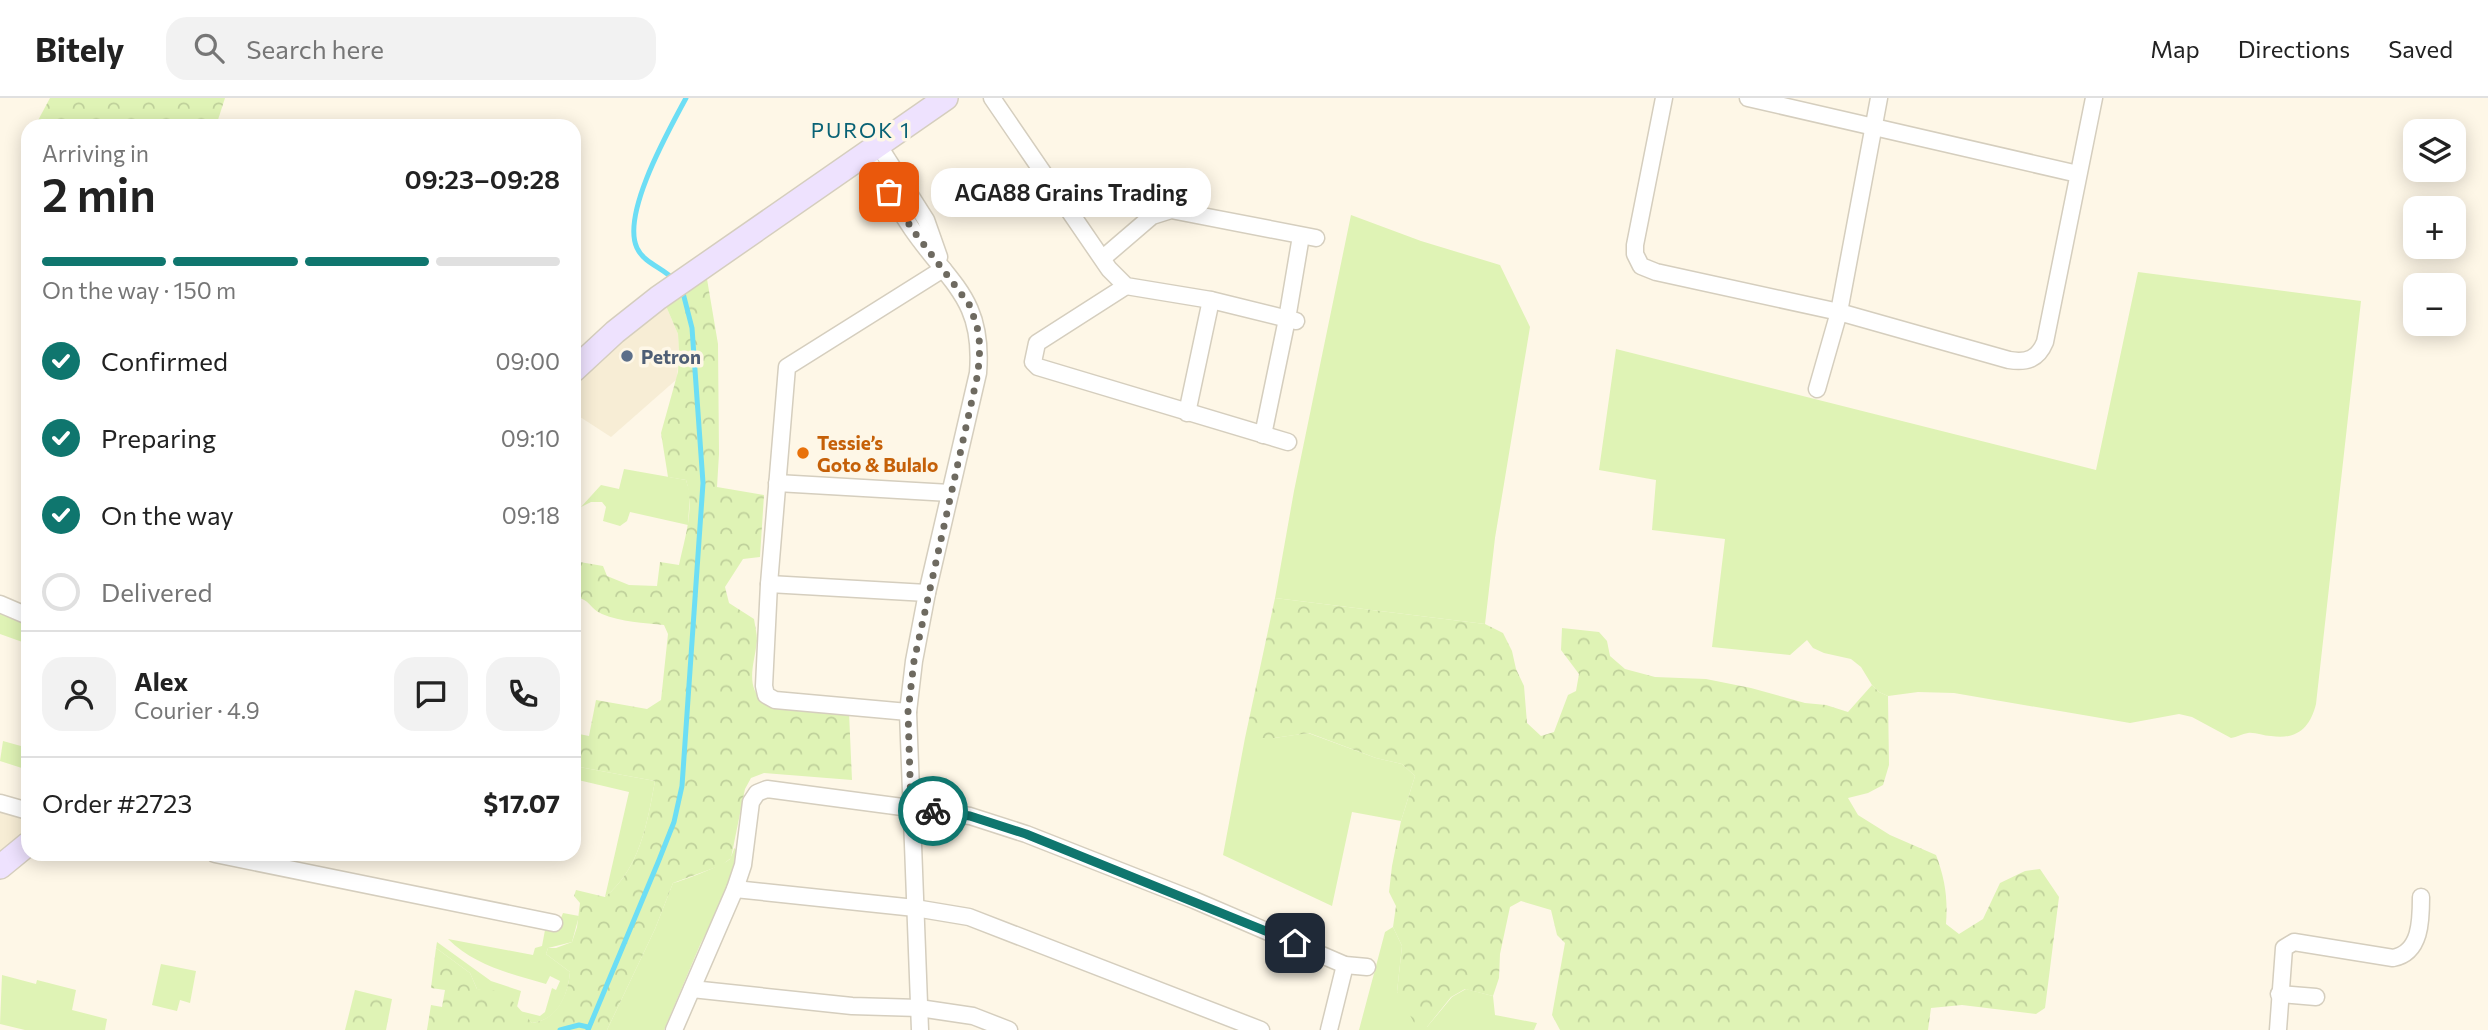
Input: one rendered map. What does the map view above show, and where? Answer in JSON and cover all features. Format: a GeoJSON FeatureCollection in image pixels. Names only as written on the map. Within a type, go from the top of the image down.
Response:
{"type":"FeatureCollection","features":[{"type":"Feature","properties":{"kind":"main road"},"geometry":{"type":"LineString","coordinates":[[581,364],[615,332],[710,260],[946,98]]}},
{"type":"Feature","properties":{"kind":"main road"},"geometry":{"type":"LineString","coordinates":[[0,867],[21,850]]}},
{"type":"Feature","properties":{"kind":"street"},"geometry":{"type":"LineString","coordinates":[[992,98],[1109,269],[1126,286],[1210,300],[1292,320]]}},
{"type":"Feature","properties":{"kind":"street"},"geometry":{"type":"LineString","coordinates":[[1664,98],[1635,245],[1635,254],[1641,266],[1656,272],[1839,312],[2023,362],[2035,357],[2045,342],[2094,98]]}},
{"type":"Feature","properties":{"kind":"street"},"geometry":{"type":"LineString","coordinates":[[1748,98],[1873,129],[2078,174]]}},
{"type":"Feature","properties":{"kind":"street"},"geometry":{"type":"LineString","coordinates":[[1816,389],[1839,312],[1879,98]]}},
{"type":"Feature","properties":{"kind":"street"},"geometry":{"type":"LineString","coordinates":[[872,150],[926,220],[943,269],[969,304],[977,326],[980,346],[978,373],[914,661],[908,712],[920,1030]]}},
{"type":"Feature","properties":{"kind":"street"},"geometry":{"type":"LineString","coordinates":[[1103,258],[1152,216],[1171,210],[1308,237],[1292,320],[1263,435]]}},
{"type":"Feature","properties":{"kind":"street"},"geometry":{"type":"LineString","coordinates":[[908,712],[775,700],[766,695],[764,686],[769,584],[788,367],[943,269]]}},
{"type":"Feature","properties":{"kind":"street"},"geometry":{"type":"LineString","coordinates":[[1126,286],[1037,343],[1033,362],[1038,367],[1288,442]]}},
{"type":"Feature","properties":{"kind":"street"},"geometry":{"type":"LineString","coordinates":[[1187,413],[1210,300]]}},
{"type":"Feature","properties":{"kind":"street"},"geometry":{"type":"LineString","coordinates":[[777,483],[950,493]]}},
{"type":"Feature","properties":{"kind":"street"},"geometry":{"type":"LineString","coordinates":[[769,584],[928,593]]}},
{"type":"Feature","properties":{"kind":"street"},"geometry":{"type":"LineString","coordinates":[[0,604],[21,613]]}},
{"type":"Feature","properties":{"kind":"street"},"geometry":{"type":"LineString","coordinates":[[674,1030],[735,890],[743,865],[751,802],[761,790],[970,816],[1026,834],[1194,900],[1345,965],[1367,967]]}},
{"type":"Feature","properties":{"kind":"street"},"geometry":{"type":"LineString","coordinates":[[0,803],[21,809]]}},
{"type":"Feature","properties":{"kind":"street"},"geometry":{"type":"LineString","coordinates":[[249,861],[554,923]]}},
{"type":"Feature","properties":{"kind":"street"},"geometry":{"type":"LineString","coordinates":[[735,890],[915,908],[969,917],[1262,1030]]}},
{"type":"Feature","properties":{"kind":"street"},"geometry":{"type":"LineString","coordinates":[[2278,1030],[2283,951],[2289,944],[2294,942],[2393,958],[2403,956],[2412,948],[2421,923],[2421,897]]}},
{"type":"Feature","properties":{"kind":"street"},"geometry":{"type":"LineString","coordinates":[[1329,1030],[1345,965]]}},
{"type":"Feature","properties":{"kind":"street"},"geometry":{"type":"LineString","coordinates":[[692,989],[852,1006],[919,1009],[973,1016],[1009,1030]]}},
{"type":"Feature","properties":{"kind":"street"},"geometry":{"type":"LineString","coordinates":[[2279,994],[2316,998]]}},
{"type":"Feature","properties":{"kind":"shaded area"},"geometry":{"type":"Polygon","coordinates":[[[666,306],[678,334],[677,379],[611,437],[581,418],[581,377],[666,306]]]}},
{"type":"Feature","properties":{"kind":"shaded area"},"geometry":{"type":"Polygon","coordinates":[[[0,807],[21,814],[21,836],[0,852],[0,807]]]}},
{"type":"Feature","properties":{"kind":"green space"},"geometry":{"type":"Polygon","coordinates":[[[50,98],[225,98],[218,119],[39,119],[50,98]]]}},
{"type":"Feature","properties":{"kind":"green space"},"geometry":{"type":"Polygon","coordinates":[[[1351,215],[1421,241],[1500,265],[1530,327],[1495,538],[1485,624],[1275,598],[1294,491],[1351,215]]]}},
{"type":"Feature","properties":{"kind":"green space"},"geometry":{"type":"Polygon","coordinates":[[[2138,272],[2361,301],[2316,704],[2306,726],[2295,734],[2280,737],[2248,733],[2231,738],[2192,717],[2179,714],[2130,723],[1954,693],[1918,692],[1888,696],[1872,685],[1861,667],[1851,659],[1824,653],[1813,648],[1807,640],[1790,655],[1712,647],[1725,539],[1652,530],[1656,480],[1599,470],[1616,349],[2096,470],[2138,272]]]}},
{"type":"Feature","properties":{"kind":"green space"},"geometry":{"type":"Polygon","coordinates":[[[707,279],[718,344],[717,487],[764,495],[760,557],[743,559],[725,587],[729,603],[754,619],[757,641],[753,685],[761,699],[769,706],[849,712],[852,780],[764,773],[751,778],[745,789],[731,858],[722,865],[673,883],[655,929],[607,1030],[427,1030],[431,1005],[442,1007],[445,990],[431,988],[436,948],[470,973],[477,989],[497,991],[508,996],[532,1023],[541,1021],[554,1012],[564,997],[570,972],[546,954],[548,948],[572,942],[580,903],[574,896],[576,890],[605,897],[626,873],[640,844],[655,781],[581,767],[581,734],[589,736],[596,700],[647,709],[661,700],[668,634],[664,625],[609,617],[581,599],[581,562],[603,566],[607,576],[629,585],[657,586],[660,562],[679,565],[690,501],[686,480],[668,477],[661,433],[678,372],[679,352],[678,334],[666,306],[707,279]]]}},
{"type":"Feature","properties":{"kind":"green space"},"geometry":{"type":"Polygon","coordinates":[[[624,469],[686,480],[690,493],[688,525],[630,512],[627,521],[620,526],[603,521],[606,507],[602,502],[591,502],[581,507],[601,485],[619,489],[624,469]]]}},
{"type":"Feature","properties":{"kind":"green space"},"geometry":{"type":"Polygon","coordinates":[[[1275,598],[1485,624],[1503,633],[1524,686],[1527,723],[1541,736],[1554,732],[1568,695],[1576,691],[1579,674],[1561,650],[1562,628],[1599,632],[1607,641],[1610,656],[1625,669],[1655,677],[1706,679],[1848,712],[1872,685],[1888,696],[1889,765],[1883,785],[1868,793],[1848,798],[1858,815],[1890,835],[1936,855],[1945,889],[1946,924],[1959,934],[1983,919],[2000,883],[2025,871],[2040,869],[2059,897],[2045,1008],[2036,1014],[1962,1005],[1931,1008],[1928,1030],[1560,1030],[1552,1015],[1565,943],[1557,935],[1551,910],[1521,901],[1510,907],[1500,954],[1499,978],[1493,996],[1465,989],[1451,997],[1427,1027],[1417,1028],[1397,992],[1402,946],[1393,927],[1396,906],[1389,892],[1401,821],[1415,776],[1402,764],[1376,758],[1309,733],[1274,738],[1245,738],[1275,598]]]}},
{"type":"Feature","properties":{"kind":"green space"},"geometry":{"type":"Polygon","coordinates":[[[0,611],[21,620],[21,642],[0,634],[0,611]]]}},
{"type":"Feature","properties":{"kind":"green space"},"geometry":{"type":"Polygon","coordinates":[[[1308,733],[1376,758],[1402,764],[1415,776],[1401,821],[1352,812],[1332,906],[1223,855],[1245,738],[1274,738],[1308,733]]]}},
{"type":"Feature","properties":{"kind":"green space"},"geometry":{"type":"Polygon","coordinates":[[[3,741],[21,746],[21,768],[0,761],[3,741]]]}},
{"type":"Feature","properties":{"kind":"green space"},"geometry":{"type":"Polygon","coordinates":[[[581,767],[655,781],[645,829],[634,859],[617,885],[605,897],[629,792],[581,781],[581,767]]]}},
{"type":"Feature","properties":{"kind":"green space"},"geometry":{"type":"Polygon","coordinates":[[[734,848],[741,854],[739,867],[700,945],[664,1030],[607,1030],[655,929],[673,883],[727,861],[734,848]]]}},
{"type":"Feature","properties":{"kind":"green space"},"geometry":{"type":"Polygon","coordinates":[[[563,913],[579,916],[572,942],[548,948],[546,954],[570,972],[567,989],[555,1012],[541,1021],[532,1023],[520,1011],[540,1016],[545,1012],[552,988],[556,990],[560,981],[550,976],[546,984],[494,968],[470,956],[448,939],[533,955],[535,948],[542,946],[545,930],[537,928],[538,922],[559,923],[563,913]]]}},
{"type":"Feature","properties":{"kind":"green space"},"geometry":{"type":"Polygon","coordinates":[[[1393,927],[1402,946],[1397,992],[1427,1027],[1452,997],[1466,989],[1493,996],[1495,1015],[1537,1023],[1534,1030],[1359,1030],[1385,932],[1393,927]]]}},
{"type":"Feature","properties":{"kind":"green space"},"geometry":{"type":"Polygon","coordinates":[[[437,942],[491,981],[521,991],[517,1007],[503,995],[477,989],[470,973],[436,948],[437,942]]]}},
{"type":"Feature","properties":{"kind":"green space"},"geometry":{"type":"Polygon","coordinates":[[[161,964],[196,971],[190,1003],[180,1000],[177,1011],[152,1005],[161,964]]]}},
{"type":"Feature","properties":{"kind":"green space"},"geometry":{"type":"Polygon","coordinates":[[[2,975],[76,990],[72,1010],[107,1019],[105,1030],[25,1030],[0,1024],[2,975]]]}},
{"type":"Feature","properties":{"kind":"green space"},"geometry":{"type":"Polygon","coordinates":[[[355,990],[392,999],[386,1030],[345,1030],[355,990]]]}},
{"type":"Feature","properties":{"kind":"waterway"},"geometry":{"type":"LineString","coordinates":[[673,279],[640,253],[634,233],[641,194],[649,172],[686,98]]}},
{"type":"Feature","properties":{"kind":"waterway"},"geometry":{"type":"LineString","coordinates":[[588,1030],[674,822],[682,786],[703,483],[692,328],[682,289]]}},
{"type":"Feature","properties":{"kind":"waterway"},"geometry":{"type":"LineString","coordinates":[[560,1030],[579,1025],[588,1027]]}},
{"type":"Feature","properties":{"kind":"way so far"},"geometry":{"type":"LineString","coordinates":[[889,192],[912,229],[969,304],[977,326],[980,346],[978,373],[914,661],[908,712],[911,808],[933,811]]}},
{"type":"Feature","properties":{"kind":"place","name":"AGA88 Grains Trading"},"geometry":{"type":"Point","coordinates":[889,192]}},
{"type":"Feature","properties":{"kind":"place","name":"Petron"},"geometry":{"type":"Point","coordinates":[627,356]}},
{"type":"Feature","properties":{"kind":"place","name":"Tessie’s Goto & Bulalo"},"geometry":{"type":"Point","coordinates":[803,453]}},
{"type":"Feature","properties":{"kind":"district","name":"PUROK 1"},"geometry":{"type":"Point","coordinates":[861,129]}},
{"type":"Feature","properties":{"kind":"route"},"geometry":{"type":"LineString","coordinates":[[933,811],[970,816],[1026,834],[1295,943]]}}]}
